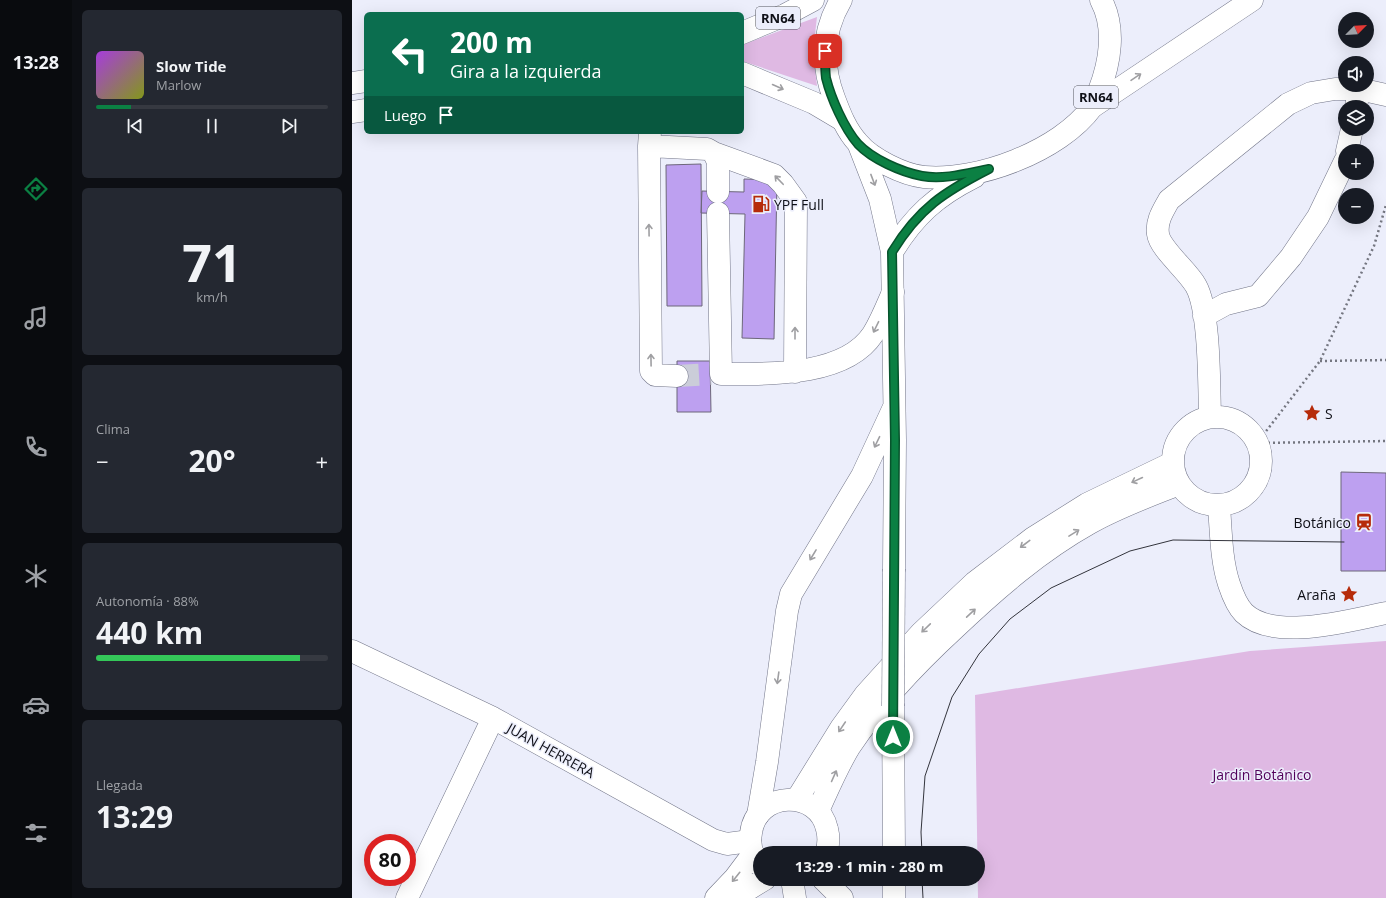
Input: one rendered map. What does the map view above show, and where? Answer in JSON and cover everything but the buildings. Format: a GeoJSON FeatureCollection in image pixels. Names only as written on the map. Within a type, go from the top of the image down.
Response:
{"type":"FeatureCollection","features":[{"type":"Feature","properties":{"kind":"main road","name":"RN64"},"geometry":{"type":"LineString","coordinates":[[744,32],[785,15],[813,0]]}},
{"type":"Feature","properties":{"kind":"main road","name":"RN64"},"geometry":{"type":"LineString","coordinates":[[841,0],[828,28],[825,51],[826,78],[841,119],[858,144],[882,161],[900,170],[923,177],[948,177],[989,169],[1019,159],[1043,147],[1066,133],[1092,107],[1252,0]]}},
{"type":"Feature","properties":{"kind":"main road","name":"RN64"},"geometry":{"type":"LineString","coordinates":[[1092,107],[1107,72],[1110,44],[1108,23],[1101,0]]}},
{"type":"Feature","properties":{"kind":"main road","name":"RN64"},"geometry":{"type":"LineString","coordinates":[[744,74],[814,103],[841,119]]}},
{"type":"Feature","properties":{"kind":"main road"},"geometry":{"type":"LineString","coordinates":[[352,83],[364,81]]}},
{"type":"Feature","properties":{"kind":"main road"},"geometry":{"type":"LineString","coordinates":[[1210,416],[1204,316],[1196,286],[1166,249],[1158,235],[1159,218],[1170,200],[1288,104],[1312,93],[1335,89],[1358,98],[1386,95]]}},
{"type":"Feature","properties":{"kind":"main road"},"geometry":{"type":"LineString","coordinates":[[352,112],[364,110]]}},
{"type":"Feature","properties":{"kind":"main road"},"geometry":{"type":"LineString","coordinates":[[677,376],[655,375],[651,371],[649,139],[707,149],[774,175],[783,184],[796,202],[795,372]]}},
{"type":"Feature","properties":{"kind":"main road"},"geometry":{"type":"LineString","coordinates":[[858,144],[880,199],[892,252],[894,407],[894,846]]}},
{"type":"Feature","properties":{"kind":"main road"},"geometry":{"type":"LineString","coordinates":[[714,153],[718,162],[718,192]]}},
{"type":"Feature","properties":{"kind":"main road"},"geometry":{"type":"LineString","coordinates":[[892,252],[904,232],[917,216],[942,195],[989,169]]}},
{"type":"Feature","properties":{"kind":"main road"},"geometry":{"type":"LineString","coordinates":[[1204,316],[1226,304],[1258,296],[1291,257],[1314,222],[1338,175]]}},
{"type":"Feature","properties":{"kind":"main road"},"geometry":{"type":"LineString","coordinates":[[718,213],[716,374],[795,372],[844,359],[856,352],[873,334],[893,292]]}},
{"type":"Feature","properties":{"kind":"main road"},"geometry":{"type":"LineString","coordinates":[[758,815],[767,762],[787,611],[791,594],[862,476],[894,407]]}},
{"type":"Feature","properties":{"kind":"main road"},"geometry":{"type":"LineString","coordinates":[[1210,416],[1225,417],[1238,422],[1250,430],[1257,443],[1261,457],[1260,471],[1255,484],[1245,495],[1233,503],[1219,506],[1196,500],[1186,493],[1176,474],[1174,450],[1178,438],[1187,428],[1198,420],[1210,416]]}},
{"type":"Feature","properties":{"kind":"main road"},"geometry":{"type":"LineString","coordinates":[[797,799],[841,728],[865,695],[922,632],[974,583],[1033,538],[1086,504],[1176,474]]}},
{"type":"Feature","properties":{"kind":"main road"},"geometry":{"type":"LineString","coordinates":[[818,811],[835,772],[850,746],[876,711],[910,673],[979,605],[1019,572],[1090,523],[1176,474]]}},
{"type":"Feature","properties":{"kind":"main road"},"geometry":{"type":"LineString","coordinates":[[1219,506],[1228,583],[1235,599],[1245,614],[1260,622],[1285,628],[1303,628],[1386,613]]}},
{"type":"Feature","properties":{"kind":"main road","name":"JUAN HERRERA"},"geometry":{"type":"LineString","coordinates":[[352,650],[493,718],[713,840],[753,853]]}},
{"type":"Feature","properties":{"kind":"main road"},"geometry":{"type":"LineString","coordinates":[[407,898],[493,718]]}},
{"type":"Feature","properties":{"kind":"main road"},"geometry":{"type":"LineString","coordinates":[[753,846],[751,827],[758,815],[765,807],[775,801],[786,799],[797,799],[818,811],[826,823],[829,836],[827,846]]}},
{"type":"Feature","properties":{"kind":"main road"},"geometry":{"type":"LineString","coordinates":[[716,898],[735,878],[753,854]]}},
{"type":"Feature","properties":{"kind":"main road"},"geometry":{"type":"LineString","coordinates":[[734,898],[754,886]]}},
{"type":"Feature","properties":{"kind":"main road"},"geometry":{"type":"LineString","coordinates":[[793,886],[795,898]]}},
{"type":"Feature","properties":{"kind":"main road"},"geometry":{"type":"LineString","coordinates":[[830,886],[842,898]]}},
{"type":"Feature","properties":{"kind":"main road"},"geometry":{"type":"LineString","coordinates":[[894,886],[894,898]]}},
{"type":"Feature","properties":{"kind":"path"},"geometry":{"type":"LineString","coordinates":[[1257,443],[1320,361],[1374,246],[1386,205]]}},
{"type":"Feature","properties":{"kind":"path"},"geometry":{"type":"LineString","coordinates":[[1320,361],[1386,360]]}},
{"type":"Feature","properties":{"kind":"path"},"geometry":{"type":"LineString","coordinates":[[1257,443],[1386,441]]}},
{"type":"Feature","properties":{"kind":"green space"},"geometry":{"type":"Polygon","coordinates":[[[817,17],[813,51],[817,86],[744,62],[744,44],[817,17]]]}},
{"type":"Feature","properties":{"kind":"green space","name":"Jardín Botánico"},"geometry":{"type":"Polygon","coordinates":[[[1386,641],[1386,898],[978,898],[978,886],[985,886],[985,846],[977,846],[975,695],[1250,651],[1386,641]]]}},
{"type":"Feature","properties":{"kind":"tunnel"},"geometry":{"type":"LineString","coordinates":[[677,376],[711,374]]}},
{"type":"Feature","properties":{"kind":"tram line"},"geometry":{"type":"LineString","coordinates":[[922,846],[921,832],[925,776],[952,697],[979,654],[1010,619],[1051,588],[1130,551],[1173,540],[1344,542]]}},
{"type":"Feature","properties":{"kind":"tram line"},"geometry":{"type":"LineString","coordinates":[[922,886],[923,898]]}},
{"type":"Feature","properties":{"kind":"place","name":"YPF Full"},"geometry":{"type":"Point","coordinates":[761,204]}},
{"type":"Feature","properties":{"kind":"place","name":"S"},"geometry":{"type":"Point","coordinates":[1312,413]}},
{"type":"Feature","properties":{"kind":"place","name":"Botánico"},"geometry":{"type":"Point","coordinates":[1364,522]}},
{"type":"Feature","properties":{"kind":"place","name":"Araña"},"geometry":{"type":"Point","coordinates":[1349,594]}},
{"type":"Feature","properties":{"kind":"route"},"geometry":{"type":"LineString","coordinates":[[825,51],[826,78],[841,119],[858,144],[882,161],[900,170],[923,177],[948,177],[989,169],[942,195],[917,216],[904,232],[892,252],[895,440],[893,737]]}}]}
